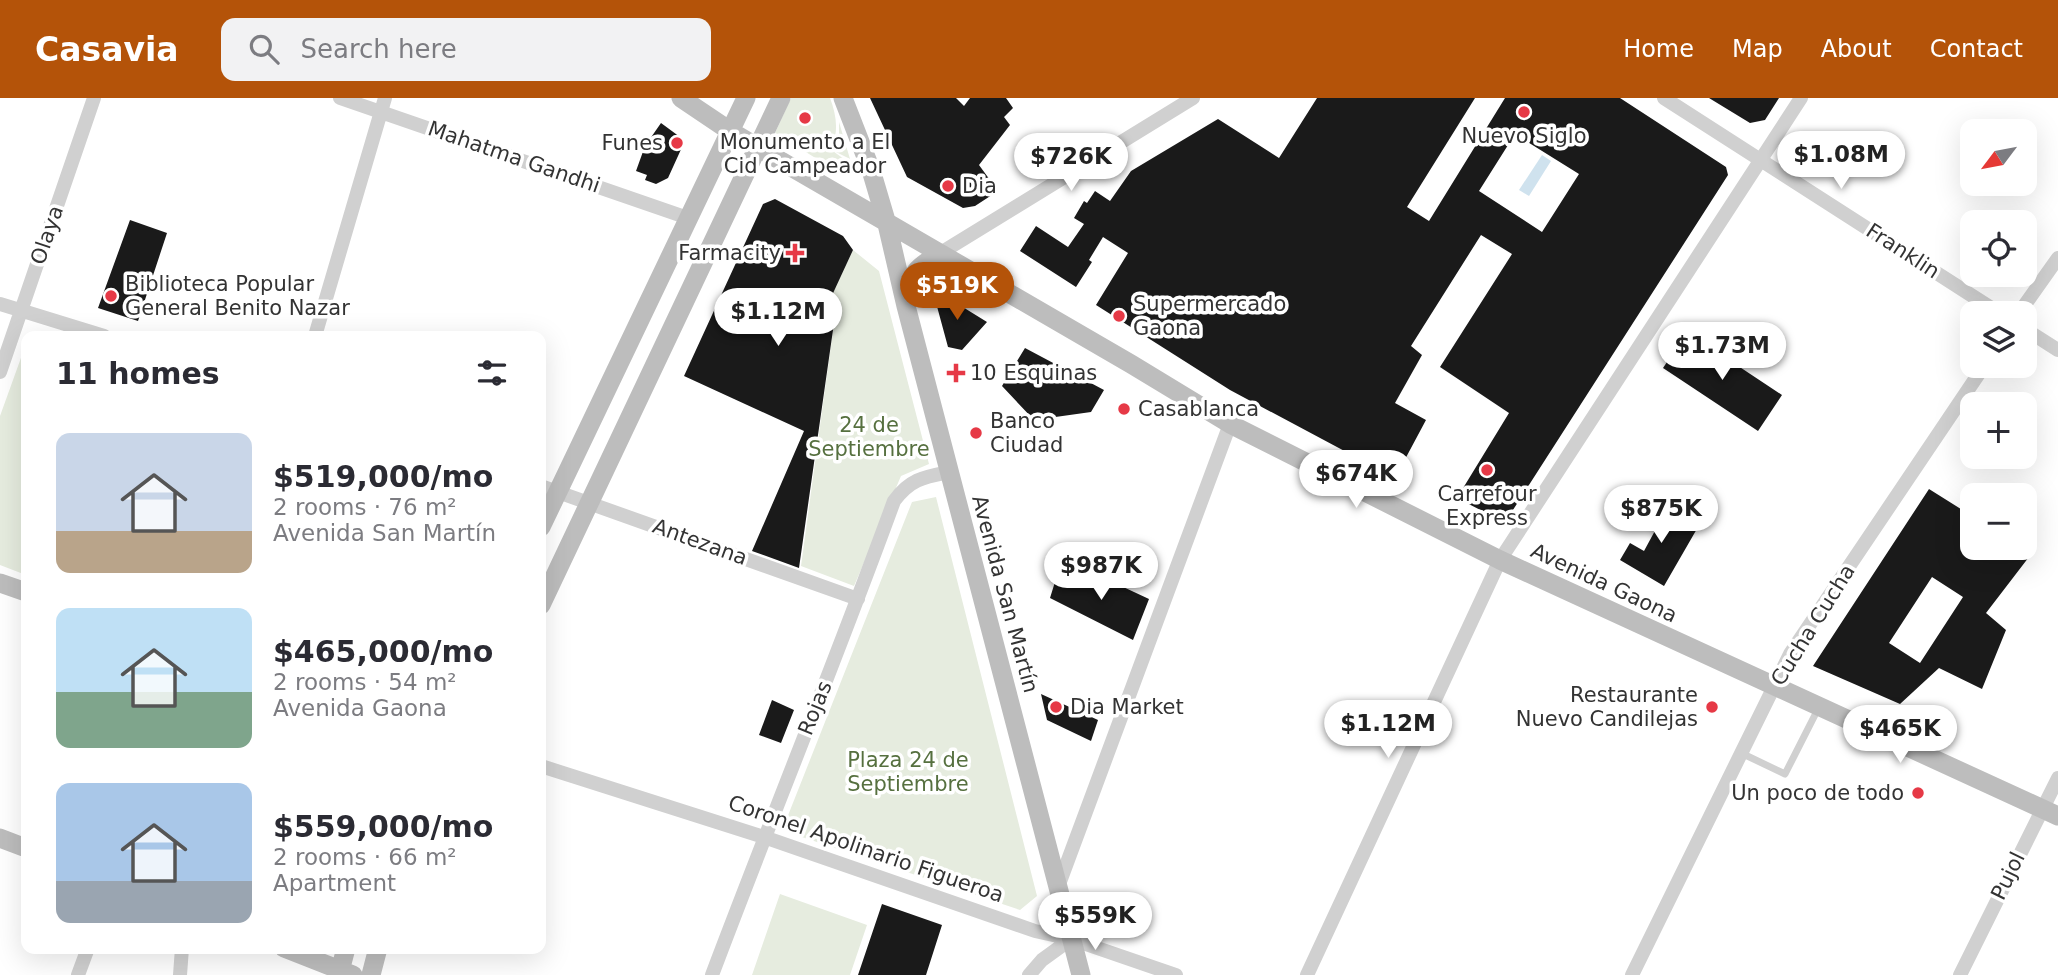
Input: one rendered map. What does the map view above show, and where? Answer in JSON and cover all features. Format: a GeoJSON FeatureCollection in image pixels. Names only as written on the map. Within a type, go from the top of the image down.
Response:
{"type":"FeatureCollection","features":[{"type":"Feature","properties":{"kind":"main road","name":"Avenida Gaona"},"geometry":{"type":"LineString","coordinates":[[681,98],[730,131],[1230,424],[1500,560],[2050,812]]}},
{"type":"Feature","properties":{"kind":"main road"},"geometry":{"type":"LineString","coordinates":[[549,489],[688,218],[746,98]]}},
{"type":"Feature","properties":{"kind":"main road"},"geometry":{"type":"LineString","coordinates":[[546,595],[781,98]]}},
{"type":"Feature","properties":{"kind":"main road"},"geometry":{"type":"LineString","coordinates":[[843,98],[871,170],[887,224]]}},
{"type":"Feature","properties":{"kind":"main road","name":"Avenida San Martín"},"geometry":{"type":"LineString","coordinates":[[887,224],[906,306],[1081,975]]}},
{"type":"Feature","properties":{"kind":"main road"},"geometry":{"type":"LineString","coordinates":[[906,306],[912,276],[920,266],[939,254]]}},
{"type":"Feature","properties":{"kind":"main road"},"geometry":{"type":"LineString","coordinates":[[0,583],[21,590]]}},
{"type":"Feature","properties":{"kind":"main road"},"geometry":{"type":"LineString","coordinates":[[0,838],[21,846]]}},
{"type":"Feature","properties":{"kind":"main road"},"geometry":{"type":"LineString","coordinates":[[298,954],[344,974],[346,954]]}},
{"type":"Feature","properties":{"kind":"main road"},"geometry":{"type":"LineString","coordinates":[[372,975],[377,954]]}},
{"type":"Feature","properties":{"kind":"street","name":"Olaya"},"geometry":{"type":"LineString","coordinates":[[0,372],[94,98]]}},
{"type":"Feature","properties":{"kind":"street","name":"Mahatma Gandhi"},"geometry":{"type":"LineString","coordinates":[[340,98],[383,105],[688,218]]}},
{"type":"Feature","properties":{"kind":"street","name":"Franklin"},"geometry":{"type":"LineString","coordinates":[[1664,98],[1980,301]]}},
{"type":"Feature","properties":{"kind":"street"},"geometry":{"type":"LineString","coordinates":[[1307,975],[1500,560],[1801,98]]}},
{"type":"Feature","properties":{"kind":"street"},"geometry":{"type":"LineString","coordinates":[[939,254],[1189,100]]}},
{"type":"Feature","properties":{"kind":"street"},"geometry":{"type":"LineString","coordinates":[[316,331],[383,105]]}},
{"type":"Feature","properties":{"kind":"street"},"geometry":{"type":"LineString","coordinates":[[2028,301],[2058,258]]}},
{"type":"Feature","properties":{"kind":"street"},"geometry":{"type":"LineString","coordinates":[[0,304],[87,331]]}},
{"type":"Feature","properties":{"kind":"street"},"geometry":{"type":"LineString","coordinates":[[2037,337],[2058,350]]}},
{"type":"Feature","properties":{"kind":"street","name":"Cucha Cucha"},"geometry":{"type":"LineString","coordinates":[[1632,975],[1790,654],[1976,378]]}},
{"type":"Feature","properties":{"kind":"street"},"geometry":{"type":"LineString","coordinates":[[1058,889],[1230,424]]}},
{"type":"Feature","properties":{"kind":"street","name":"Rojas"},"geometry":{"type":"LineString","coordinates":[[712,975],[894,501],[904,488],[918,479],[949,472]]}},
{"type":"Feature","properties":{"kind":"street","name":"Antezana"},"geometry":{"type":"LineString","coordinates":[[549,489],[858,599]]}},
{"type":"Feature","properties":{"kind":"street","name":"Coronel Apolinario Figueroa"},"geometry":{"type":"LineString","coordinates":[[546,768],[764,837],[1035,931],[1071,939],[1176,975]]}},
{"type":"Feature","properties":{"kind":"street","name":"Pujol"},"geometry":{"type":"LineString","coordinates":[[1960,975],[2050,812],[2058,778]]}},
{"type":"Feature","properties":{"kind":"street"},"geometry":{"type":"LineString","coordinates":[[1029,975],[1042,960],[1071,939]]}},
{"type":"Feature","properties":{"kind":"street"},"geometry":{"type":"LineString","coordinates":[[78,975],[86,954]]}},
{"type":"Feature","properties":{"kind":"street"},"geometry":{"type":"LineString","coordinates":[[180,975],[182,954]]}},
{"type":"Feature","properties":{"kind":"lane"},"geometry":{"type":"LineString","coordinates":[[1741,752],[1785,775],[1819,706]]}},
{"type":"Feature","properties":{"kind":"green space"},"geometry":{"type":"Polygon","coordinates":[[[791,98],[830,98],[836,122],[832,146],[839,137],[839,122],[850,159],[830,149],[851,164],[853,170],[849,176],[843,175],[775,133],[791,98]]]}},
{"type":"Feature","properties":{"kind":"green space","name":"24 de Septiembre"},"geometry":{"type":"Polygon","coordinates":[[[853,250],[879,271],[929,464],[901,476],[854,586],[801,566],[834,323],[824,311],[853,250]]]}},
{"type":"Feature","properties":{"kind":"green space"},"geometry":{"type":"Polygon","coordinates":[[[21,358],[21,573],[0,565],[0,416],[21,358]]]}},
{"type":"Feature","properties":{"kind":"green space","name":"Plaza 24 de Septiembre"},"geometry":{"type":"Polygon","coordinates":[[[936,497],[1037,896],[1020,910],[793,834],[787,818],[912,502],[936,497]]]}},
{"type":"Feature","properties":{"kind":"green space"},"geometry":{"type":"Polygon","coordinates":[[[780,894],[867,925],[850,975],[752,975],[780,894]]]}},
{"type":"Feature","properties":{"kind":"water"},"geometry":{"type":"Polygon","coordinates":[[[1542,155],[1551,161],[1529,196],[1519,190],[1542,155]]]}},
{"type":"Feature","properties":{"kind":"building"},"geometry":{"type":"Polygon","coordinates":[[[870,98],[956,98],[964,106],[970,98],[1006,98],[1013,108],[1004,117],[1010,125],[979,165],[998,191],[975,206],[963,208],[907,177],[870,98]]]}},
{"type":"Feature","properties":{"kind":"building"},"geometry":{"type":"Polygon","coordinates":[[[1317,98],[1475,98],[1407,207],[1429,221],[1505,98],[1620,98],[1726,167],[1728,175],[1511,513],[1496,518],[1457,498],[1509,413],[1440,367],[1512,254],[1481,235],[1411,346],[1422,355],[1395,403],[1426,420],[1395,478],[1230,390],[1096,305],[1128,253],[1103,237],[1089,260],[1092,262],[1076,287],[1020,251],[1036,226],[1068,247],[1084,224],[1074,218],[1084,201],[1087,203],[1095,191],[1110,201],[1131,171],[1218,119],[1279,158],[1317,98]],[[1515,134],[1479,191],[1542,232],[1579,174],[1515,134]]]}},
{"type":"Feature","properties":{"kind":"building"},"geometry":{"type":"Polygon","coordinates":[[[1709,98],[1779,98],[1765,120],[1750,123],[1709,98]]]}},
{"type":"Feature","properties":{"kind":"building"},"geometry":{"type":"Polygon","coordinates":[[[661,123],[680,137],[683,145],[668,178],[656,184],[645,180],[647,175],[636,171],[645,146],[661,123]]]}},
{"type":"Feature","properties":{"kind":"building"},"geometry":{"type":"Polygon","coordinates":[[[775,199],[843,236],[853,250],[822,317],[834,323],[799,568],[752,551],[804,431],[684,376],[763,204],[775,199]]]}},
{"type":"Feature","properties":{"kind":"building"},"geometry":{"type":"Polygon","coordinates":[[[130,220],[167,233],[138,321],[98,308],[130,220]]]}},
{"type":"Feature","properties":{"kind":"building"},"geometry":{"type":"Polygon","coordinates":[[[932,288],[987,322],[962,350],[948,347],[932,288]]]}},
{"type":"Feature","properties":{"kind":"building"},"geometry":{"type":"Polygon","coordinates":[[[1687,332],[1782,395],[1758,431],[1663,368],[1687,332]]]}},
{"type":"Feature","properties":{"kind":"building"},"geometry":{"type":"Polygon","coordinates":[[[1025,348],[1104,390],[1091,412],[1034,420],[1002,386],[1025,348]]]}},
{"type":"Feature","properties":{"kind":"building"},"geometry":{"type":"Polygon","coordinates":[[[1929,489],[1960,508],[1960,560],[2027,560],[1986,613],[2006,630],[1982,689],[1939,668],[1900,704],[1813,666],[1929,489]],[[1932,577],[1889,643],[1920,663],[1963,597],[1932,577]]]}},
{"type":"Feature","properties":{"kind":"building"},"geometry":{"type":"Polygon","coordinates":[[[1655,501],[1698,527],[1664,586],[1620,560],[1630,543],[1644,551],[1657,527],[1644,519],[1655,501]]]}},
{"type":"Feature","properties":{"kind":"building"},"geometry":{"type":"Polygon","coordinates":[[[1059,569],[1086,582],[1089,571],[1149,599],[1133,640],[1050,598],[1059,569]]]}},
{"type":"Feature","properties":{"kind":"building","name":"Dia Market"},"geometry":{"type":"Polygon","coordinates":[[[1041,694],[1098,720],[1091,741],[1047,720],[1041,694]]]}},
{"type":"Feature","properties":{"kind":"building"},"geometry":{"type":"Polygon","coordinates":[[[772,700],[794,710],[781,743],[759,735],[772,700]]]}},
{"type":"Feature","properties":{"kind":"building"},"geometry":{"type":"Polygon","coordinates":[[[882,904],[942,925],[926,975],[858,975],[882,904]]]}},
{"type":"Feature","properties":{"kind":"place","name":"Nuevo Siglo"},"geometry":{"type":"Point","coordinates":[1524,112]}},
{"type":"Feature","properties":{"kind":"place","name":"Monumento a El Cid Campeador"},"geometry":{"type":"Point","coordinates":[805,118]}},
{"type":"Feature","properties":{"kind":"place","name":"Funes"},"geometry":{"type":"Point","coordinates":[677,143]}},
{"type":"Feature","properties":{"kind":"place","name":"Dia"},"geometry":{"type":"Point","coordinates":[948,186]}},
{"type":"Feature","properties":{"kind":"place","name":"Farmacity"},"geometry":{"type":"Point","coordinates":[795,253]}},
{"type":"Feature","properties":{"kind":"place","name":"Biblioteca Popular General Benito Nazar"},"geometry":{"type":"Point","coordinates":[111,296]}},
{"type":"Feature","properties":{"kind":"place","name":"Supermercado Gaona"},"geometry":{"type":"Point","coordinates":[1119,316]}},
{"type":"Feature","properties":{"kind":"place","name":"10 Esquinas"},"geometry":{"type":"Point","coordinates":[956,373]}},
{"type":"Feature","properties":{"kind":"place","name":"Casablanca"},"geometry":{"type":"Point","coordinates":[1124,409]}},
{"type":"Feature","properties":{"kind":"place","name":"Banco Ciudad"},"geometry":{"type":"Point","coordinates":[976,433]}},
{"type":"Feature","properties":{"kind":"place","name":"Carrefour Express"},"geometry":{"type":"Point","coordinates":[1487,470]}},
{"type":"Feature","properties":{"kind":"place","name":"Dia Market"},"geometry":{"type":"Point","coordinates":[1056,707]}},
{"type":"Feature","properties":{"kind":"place","name":"Restaurante Nuevo Candilejas"},"geometry":{"type":"Point","coordinates":[1712,707]}},
{"type":"Feature","properties":{"kind":"place","name":"Un poco de todo"},"geometry":{"type":"Point","coordinates":[1918,793]}}]}
